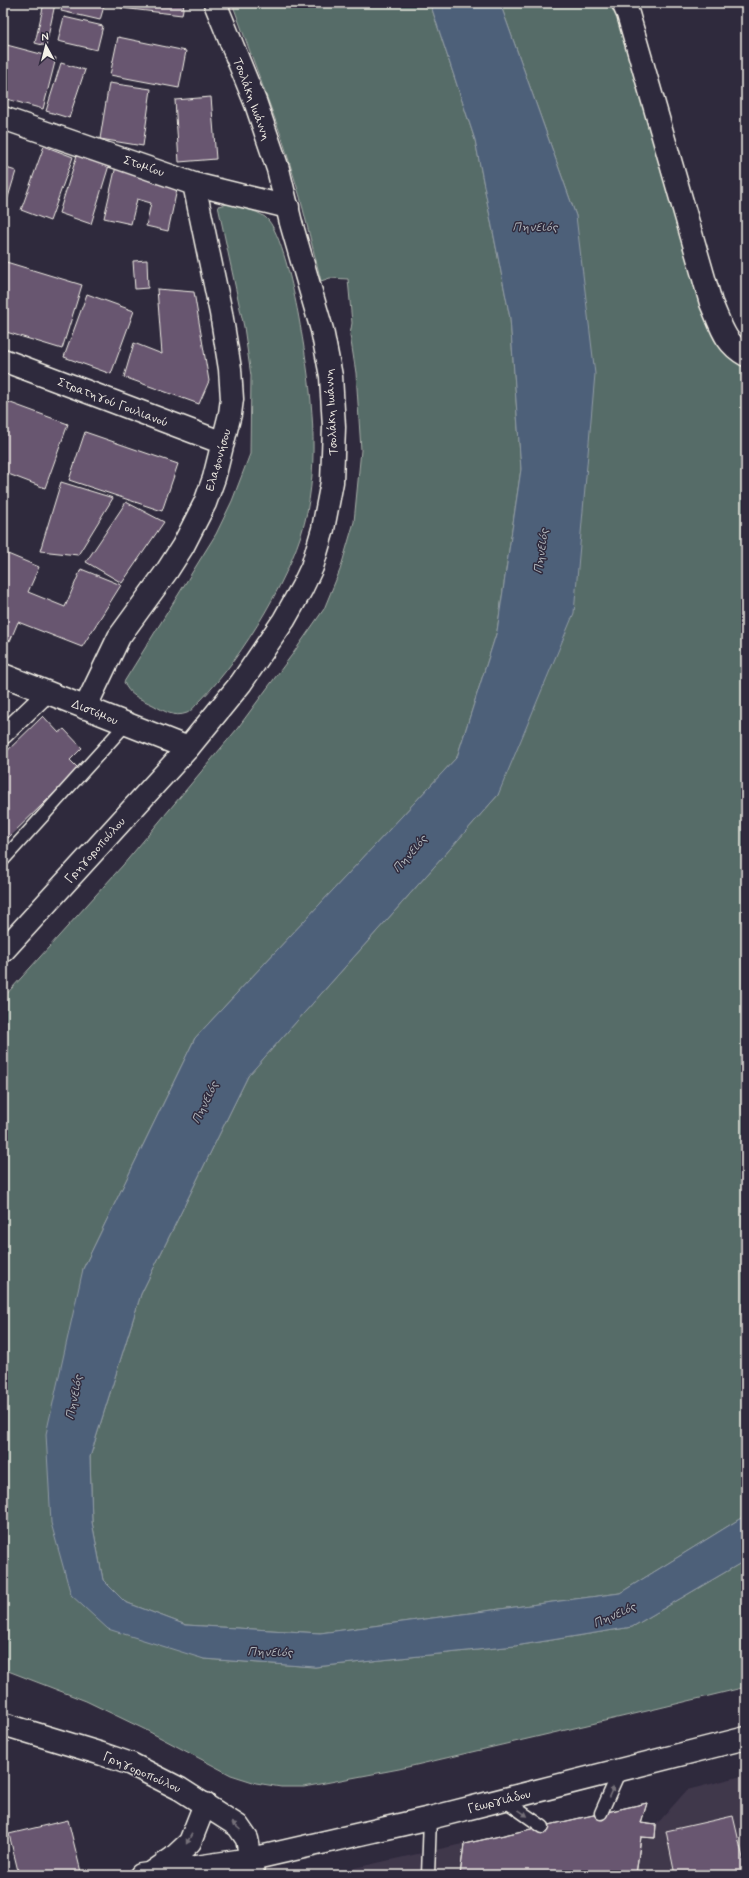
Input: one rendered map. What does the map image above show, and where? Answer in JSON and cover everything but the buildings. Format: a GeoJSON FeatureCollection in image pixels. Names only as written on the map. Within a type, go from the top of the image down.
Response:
{"type":"FeatureCollection","features":[{"type":"Feature","properties":{"kind":"street","name":"Τσολάκη Ιωάννη"},"geometry":{"type":"LineString","coordinates":[[188,748],[241,684],[284,620],[312,567],[323,529],[332,482],[334,462],[334,427],[331,376],[322,330],[278,169],[256,104],[215,3]]}},
{"type":"Feature","properties":{"kind":"street"},"geometry":{"type":"LineString","coordinates":[[623,3],[628,14],[711,303],[726,337],[734,348],[746,356]]}},
{"type":"Feature","properties":{"kind":"street","name":"Στομίου"},"geometry":{"type":"LineString","coordinates":[[3,118],[194,184],[288,207]]}},
{"type":"Feature","properties":{"kind":"street","name":"Ελαφονήσου"},"geometry":{"type":"LineString","coordinates":[[85,708],[119,637],[167,571],[183,546],[205,504],[214,478],[231,406],[230,369],[221,313],[194,184]]}},
{"type":"Feature","properties":{"kind":"street","name":"Στρατηγού Γουλιανού"},"geometry":{"type":"LineString","coordinates":[[3,360],[223,443]]}},
{"type":"Feature","properties":{"kind":"street","name":"Διστόμου"},"geometry":{"type":"LineString","coordinates":[[3,675],[188,748]]}},
{"type":"Feature","properties":{"kind":"street"},"geometry":{"type":"LineString","coordinates":[[3,735],[47,693]]}},
{"type":"Feature","properties":{"kind":"street","name":"Γρηγοροπούλου"},"geometry":{"type":"LineString","coordinates":[[3,951],[188,748]]}},
{"type":"Feature","properties":{"kind":"street","name":"Γρηγοροπούλου"},"geometry":{"type":"LineString","coordinates":[[3,1724],[95,1751],[131,1764],[180,1789],[230,1820],[242,1831],[247,1838],[252,1867]]}},
{"type":"Feature","properties":{"kind":"street","name":"Γεωργιάδου"},"geometry":{"type":"LineString","coordinates":[[209,1875],[252,1867],[430,1818],[746,1738]]}},
{"type":"Feature","properties":{"kind":"street"},"geometry":{"type":"LineString","coordinates":[[146,1874],[173,1858],[190,1842],[205,1804]]}},
{"type":"Feature","properties":{"kind":"street","name":"Γεωργιάδου"},"geometry":{"type":"LineString","coordinates":[[146,1874],[252,1867]]}},
{"type":"Feature","properties":{"kind":"lane"},"geometry":{"type":"LineString","coordinates":[[3,860],[126,724]]}},
{"type":"Feature","properties":{"kind":"lane"},"geometry":{"type":"LineString","coordinates":[[601,1813],[620,1770]]}},
{"type":"Feature","properties":{"kind":"lane"},"geometry":{"type":"LineString","coordinates":[[504,1800],[543,1827]]}},
{"type":"Feature","properties":{"kind":"lane"},"geometry":{"type":"LineString","coordinates":[[428,1875],[430,1818]]}},
{"type":"Feature","properties":{"kind":"shaded area"},"geometry":{"type":"Polygon","coordinates":[[[746,1775],[746,1875],[323,1875],[647,1803],[642,1823],[656,1825],[687,1790],[746,1775]]]}},
{"type":"Feature","properties":{"kind":"green space"},"geometry":{"type":"Polygon","coordinates":[[[232,3],[430,3],[475,140],[510,318],[521,469],[497,631],[457,757],[195,1038],[83,1269],[71,1595],[204,1659],[315,1667],[515,1646],[632,1627],[746,1560],[746,1687],[399,1769],[304,1787],[281,1787],[256,1783],[231,1775],[144,1729],[86,1701],[3,1669],[3,998],[123,865],[237,729],[294,652],[324,609],[340,570],[354,522],[361,450],[356,373],[350,335],[352,323],[348,279],[330,278],[321,281],[300,197],[282,138],[232,3]]]}},
{"type":"Feature","properties":{"kind":"green space"},"geometry":{"type":"Polygon","coordinates":[[[500,3],[621,3],[707,299],[746,350],[746,1515],[620,1593],[320,1633],[186,1625],[125,1602],[103,1580],[92,1522],[90,1457],[141,1294],[248,1076],[498,795],[576,216],[500,3]]]}},
{"type":"Feature","properties":{"kind":"green space"},"geometry":{"type":"Polygon","coordinates":[[[228,204],[253,211],[265,217],[271,224],[276,234],[286,262],[298,313],[310,388],[313,437],[311,487],[307,512],[292,560],[265,612],[250,637],[217,682],[191,711],[178,715],[165,711],[132,694],[124,682],[216,534],[232,501],[250,454],[251,376],[244,327],[218,206],[228,204]]]}},
{"type":"Feature","properties":{"kind":"water","name":"Πηνειός"},"geometry":{"type":"Polygon","coordinates":[[[430,3],[500,3],[576,216],[595,374],[574,613],[498,795],[248,1076],[141,1294],[90,1457],[92,1522],[103,1580],[125,1602],[186,1625],[320,1633],[620,1593],[746,1515],[746,1560],[632,1627],[515,1646],[315,1667],[204,1659],[108,1629],[71,1595],[51,1523],[46,1434],[83,1269],[195,1038],[457,757],[497,631],[521,469],[510,318],[475,140],[430,3]]]}}]}
